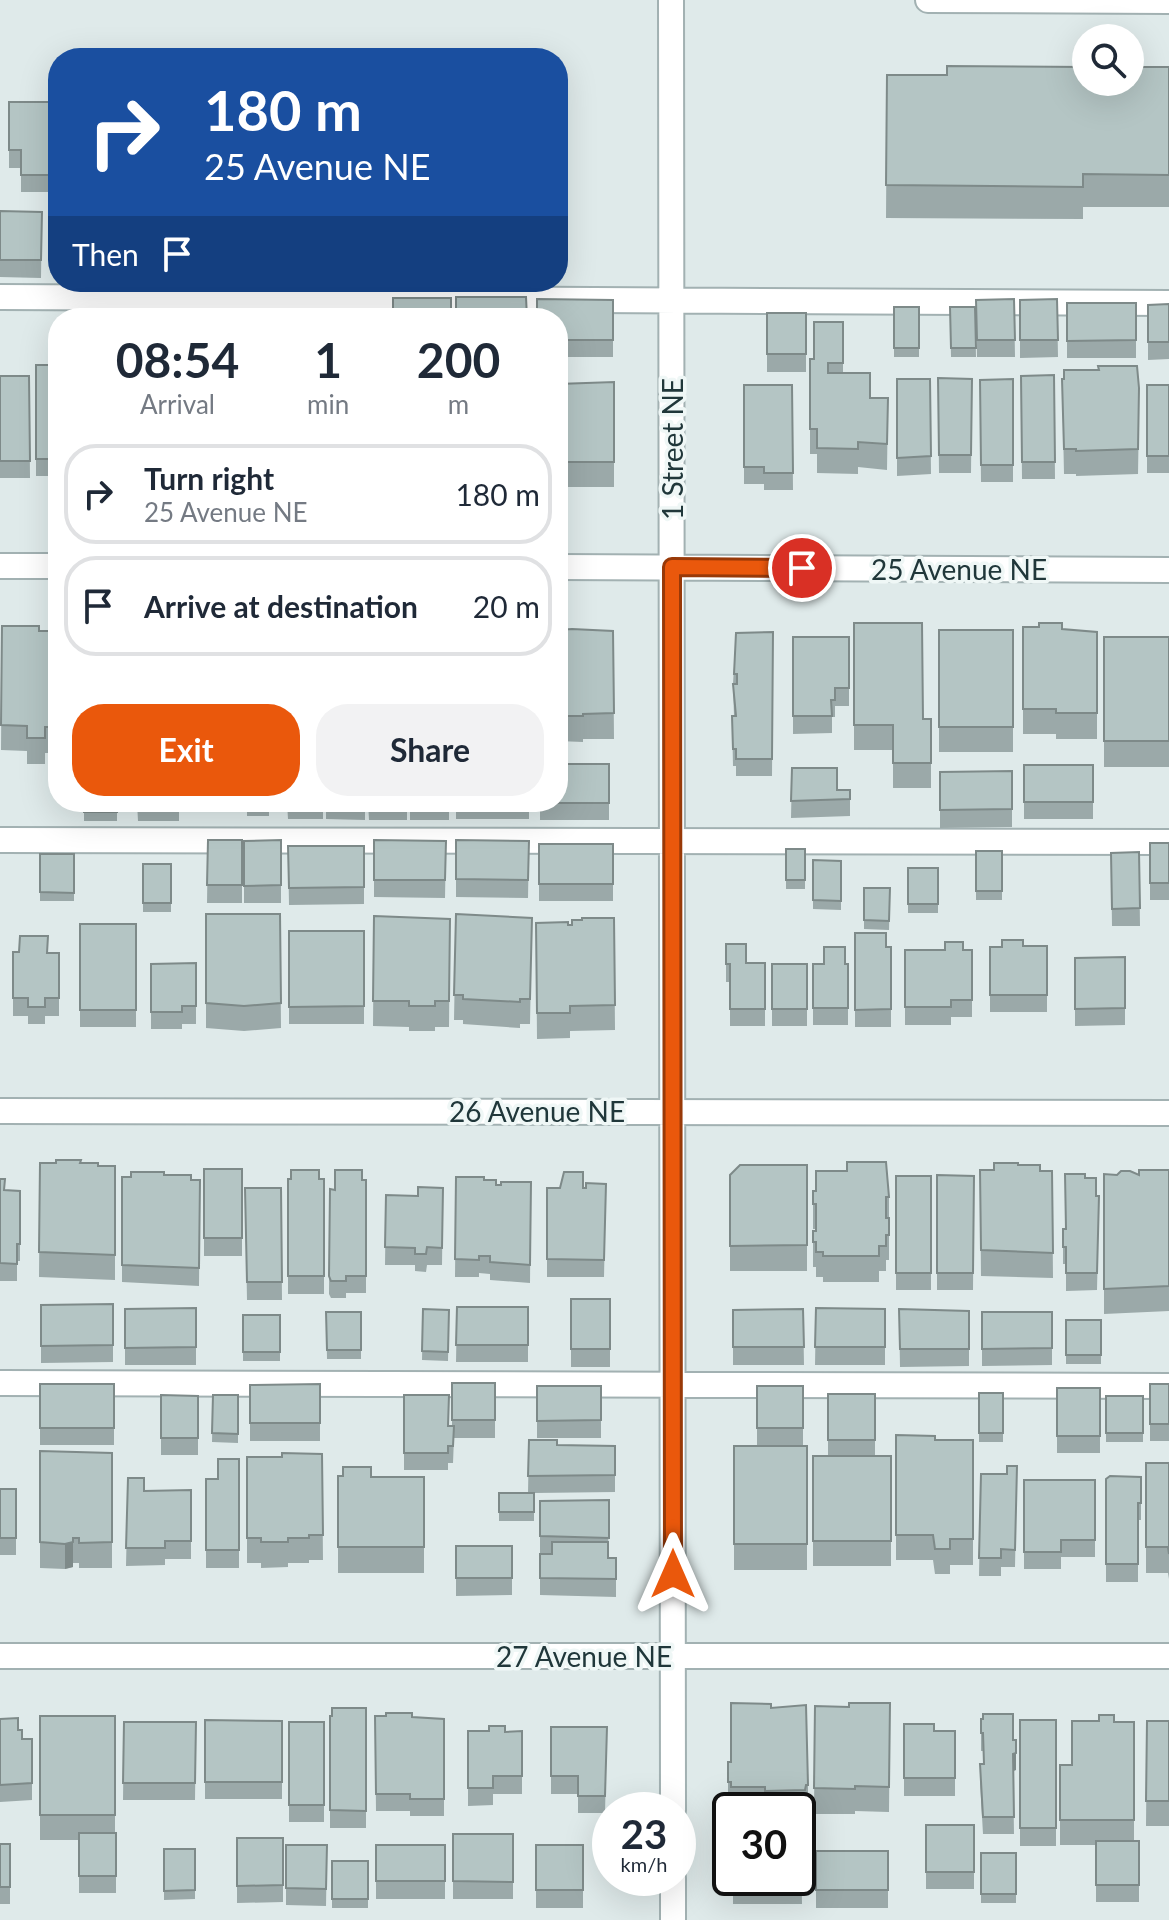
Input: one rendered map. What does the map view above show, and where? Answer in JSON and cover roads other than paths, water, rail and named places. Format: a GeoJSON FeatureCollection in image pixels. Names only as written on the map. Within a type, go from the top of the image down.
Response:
{"type":"FeatureCollection","features":[{"type":"Feature","properties":{"kind":"street","name":"1 Street NE"},"geometry":{"type":"LineString","coordinates":[[671,0],[673,1792]]}},
{"type":"Feature","properties":{"kind":"street"},"geometry":{"type":"LineString","coordinates":[[928,0],[1169,1]]}},
{"type":"Feature","properties":{"kind":"street"},"geometry":{"type":"LineString","coordinates":[[0,297],[1169,303]]}},
{"type":"Feature","properties":{"kind":"street"},"geometry":{"type":"LineString","coordinates":[[0,566],[48,566]]}},
{"type":"Feature","properties":{"kind":"street","name":"25 Avenue NE"},"geometry":{"type":"LineString","coordinates":[[568,567],[1169,570]]}},
{"type":"Feature","properties":{"kind":"street"},"geometry":{"type":"LineString","coordinates":[[0,840],[1169,842]]}},
{"type":"Feature","properties":{"kind":"street","name":"26 Avenue NE"},"geometry":{"type":"LineString","coordinates":[[0,1111],[1169,1113]]}},
{"type":"Feature","properties":{"kind":"street"},"geometry":{"type":"LineString","coordinates":[[0,1383],[1169,1386]]}},
{"type":"Feature","properties":{"kind":"street","name":"27 Avenue NE"},"geometry":{"type":"LineString","coordinates":[[0,1656],[1169,1656]]}},
{"type":"Feature","properties":{"kind":"street"},"geometry":{"type":"LineString","coordinates":[[673,1896],[673,1920]]}}]}
